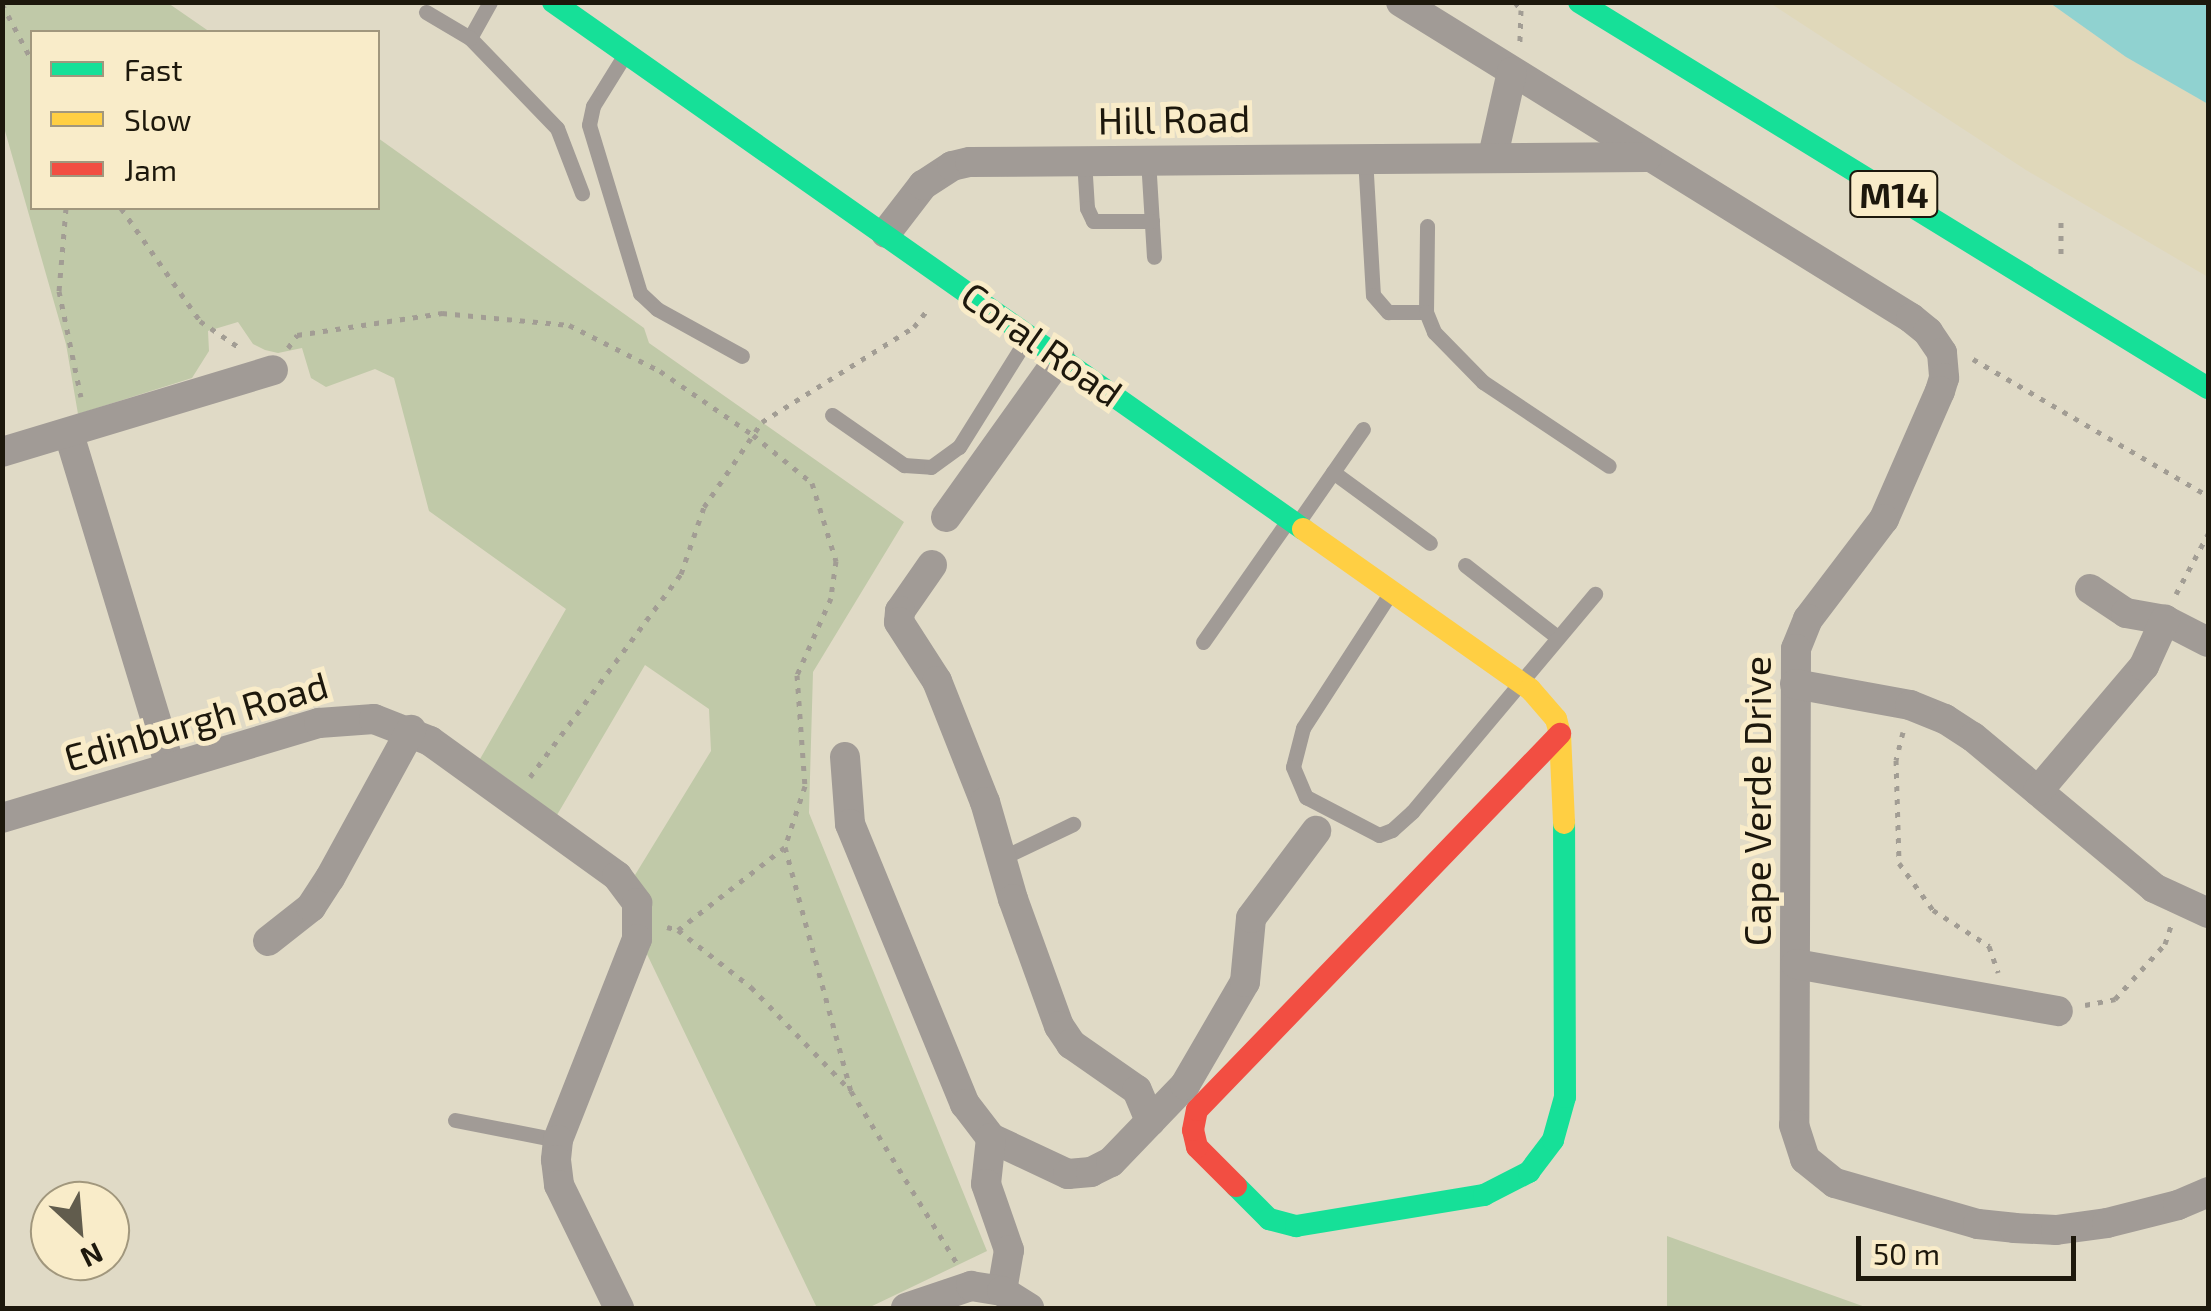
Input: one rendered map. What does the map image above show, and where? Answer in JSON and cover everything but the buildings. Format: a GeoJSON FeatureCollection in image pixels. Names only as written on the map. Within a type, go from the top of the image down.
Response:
{"type":"FeatureCollection","features":[{"type":"Feature","properties":{"kind":"street","name":"Cape Verde Drive"},"geometry":{"type":"LineString","coordinates":[[1401,2],[1911,318],[1928,332],[1942,353],[1944,378],[1940,391],[1884,519],[1799,633],[1795,684],[1795,1137],[1804,1159],[1824,1178],[1978,1224],[2056,1230],[2107,1223],[2178,1205],[2208,1192]]}},
{"type":"Feature","properties":{"kind":"street","name":"M14"},"geometry":{"type":"LineString","coordinates":[[1579,2],[2208,388]]}},
{"type":"Feature","properties":{"kind":"street","name":"Coral Road"},"geometry":{"type":"LineString","coordinates":[[565,6],[626,53],[1524,685],[1556,719],[1560,734]]}},
{"type":"Feature","properties":{"kind":"street"},"geometry":{"type":"LineString","coordinates":[[1493,156],[1512,72]]}},
{"type":"Feature","properties":{"kind":"street","name":"Hill Road"},"geometry":{"type":"LineString","coordinates":[[886,233],[923,185],[952,166],[1084,160],[1650,157]]}},
{"type":"Feature","properties":{"kind":"street"},"geometry":{"type":"LineString","coordinates":[[946,517],[1060,357]]}},
{"type":"Feature","properties":{"kind":"street"},"geometry":{"type":"LineString","coordinates":[[2,452],[273,370]]}},
{"type":"Feature","properties":{"kind":"street"},"geometry":{"type":"LineString","coordinates":[[79,431],[170,767]]}},
{"type":"Feature","properties":{"kind":"street"},"geometry":{"type":"LineString","coordinates":[[932,565],[900,612],[898,622],[936,681],[995,828],[1063,1034],[1137,1090],[1150,1121]]}},
{"type":"Feature","properties":{"kind":"street"},"geometry":{"type":"LineString","coordinates":[[2090,589],[2126,613],[2165,620],[2208,642]]}},
{"type":"Feature","properties":{"kind":"street"},"geometry":{"type":"LineString","coordinates":[[2038,791],[2144,666],[2165,620]]}},
{"type":"Feature","properties":{"kind":"street"},"geometry":{"type":"LineString","coordinates":[[1795,684],[1910,705],[1973,737],[2154,888],[2208,913]]}},
{"type":"Feature","properties":{"kind":"street","name":"Edinburgh Road"},"geometry":{"type":"LineString","coordinates":[[2,818],[337,718],[374,719],[411,730],[617,876],[637,903],[640,918]]}},
{"type":"Feature","properties":{"kind":"street"},"geometry":{"type":"LineString","coordinates":[[268,941],[311,907],[411,730]]}},
{"type":"Feature","properties":{"kind":"street"},"geometry":{"type":"LineString","coordinates":[[1560,734],[1565,1096],[1562,1119],[1541,1159],[1515,1182],[1484,1196],[1296,1226],[1269,1219],[1202,1155],[1193,1130],[1203,1102],[1560,734]]}},
{"type":"Feature","properties":{"kind":"street"},"geometry":{"type":"LineString","coordinates":[[845,757],[846,798],[858,844],[965,1104],[991,1138],[1057,1172],[1080,1175],[1111,1162],[1185,1086],[1245,982],[1251,918],[1316,831]]}},
{"type":"Feature","properties":{"kind":"street"},"geometry":{"type":"LineString","coordinates":[[619,1308],[559,1185],[558,1140],[637,938],[640,918]]}},
{"type":"Feature","properties":{"kind":"street"},"geometry":{"type":"LineString","coordinates":[[1796,964],[2058,1011]]}},
{"type":"Feature","properties":{"kind":"street"},"geometry":{"type":"LineString","coordinates":[[991,1138],[986,1184],[1009,1250],[1002,1291]]}},
{"type":"Feature","properties":{"kind":"street"},"geometry":{"type":"LineString","coordinates":[[906,1308],[970,1286],[1002,1291],[1029,1308]]}},
{"type":"Feature","properties":{"kind":"lane"},"geometry":{"type":"LineString","coordinates":[[470,38],[490,2]]}},
{"type":"Feature","properties":{"kind":"lane"},"geometry":{"type":"LineString","coordinates":[[426,12],[470,38],[556,128],[582,193]]}},
{"type":"Feature","properties":{"kind":"lane"},"geometry":{"type":"LineString","coordinates":[[626,53],[593,106],[590,125],[640,293],[657,309],[742,356]]}},
{"type":"Feature","properties":{"kind":"lane"},"geometry":{"type":"LineString","coordinates":[[1364,157],[1377,304],[1395,314],[1426,312]]}},
{"type":"Feature","properties":{"kind":"lane"},"geometry":{"type":"LineString","coordinates":[[1084,160],[1086,208],[1094,221],[1152,221]]}},
{"type":"Feature","properties":{"kind":"lane"},"geometry":{"type":"LineString","coordinates":[[1148,160],[1154,257]]}},
{"type":"Feature","properties":{"kind":"lane"},"geometry":{"type":"LineString","coordinates":[[1426,226],[1426,312],[1434,332],[1483,382],[1610,466]]}},
{"type":"Feature","properties":{"kind":"lane"},"geometry":{"type":"LineString","coordinates":[[832,415],[904,465],[931,466],[959,447],[1029,335]]}},
{"type":"Feature","properties":{"kind":"lane"},"geometry":{"type":"LineString","coordinates":[[1203,642],[1363,429]]}},
{"type":"Feature","properties":{"kind":"lane"},"geometry":{"type":"LineString","coordinates":[[1333,472],[1430,544]]}},
{"type":"Feature","properties":{"kind":"lane"},"geometry":{"type":"LineString","coordinates":[[1466,565],[1557,637]]}},
{"type":"Feature","properties":{"kind":"lane"},"geometry":{"type":"LineString","coordinates":[[1392,592],[1296,746],[1297,783],[1306,797],[1368,833],[1392,830],[1412,812],[1524,685],[1557,637],[1595,594]]}},
{"type":"Feature","properties":{"kind":"lane"},"geometry":{"type":"LineString","coordinates":[[1002,858],[1072,824]]}},
{"type":"Feature","properties":{"kind":"lane"},"geometry":{"type":"LineString","coordinates":[[455,1120],[558,1140]]}},
{"type":"Feature","properties":{"kind":"path"},"geometry":{"type":"LineString","coordinates":[[2,4],[30,57]]}},
{"type":"Feature","properties":{"kind":"path"},"geometry":{"type":"LineString","coordinates":[[66,210],[60,291],[79,431]]}},
{"type":"Feature","properties":{"kind":"path"},"geometry":{"type":"LineString","coordinates":[[121,210],[200,321],[273,370],[298,335],[442,314],[569,324],[660,371],[753,434],[812,483],[836,561],[831,598],[797,675],[805,786],[785,847],[851,1091]]}},
{"type":"Feature","properties":{"kind":"path"},"geometry":{"type":"LineString","coordinates":[[511,800],[680,574],[704,506],[762,422],[914,327],[952,280]]}},
{"type":"Feature","properties":{"kind":"path"},"geometry":{"type":"LineString","coordinates":[[1965,354],[2208,496]]}},
{"type":"Feature","properties":{"kind":"path"},"geometry":{"type":"LineString","coordinates":[[2178,590],[2208,534]]}},
{"type":"Feature","properties":{"kind":"path"},"geometry":{"type":"LineString","coordinates":[[1910,705],[1896,760],[1899,863],[1933,910],[1989,946],[1998,973],[2024,1005]]}},
{"type":"Feature","properties":{"kind":"path"},"geometry":{"type":"LineString","coordinates":[[678,930],[785,847]]}},
{"type":"Feature","properties":{"kind":"path"},"geometry":{"type":"LineString","coordinates":[[2058,1011],[2115,999],[2164,944],[2180,902]]}},
{"type":"Feature","properties":{"kind":"path"},"geometry":{"type":"LineString","coordinates":[[640,918],[678,930],[751,987],[851,1091],[970,1286]]}},
{"type":"Feature","properties":{"kind":"green space"},"geometry":{"type":"Polygon","coordinates":[[[3,3],[168,3],[207,30],[30,30],[30,210],[380,210],[380,139],[644,328],[649,343],[904,522],[813,672],[809,813],[987,1251],[868,1308],[817,1308],[644,948],[652,911],[635,875],[711,751],[709,709],[645,665],[557,815],[480,759],[566,609],[429,511],[394,378],[375,369],[326,387],[311,378],[302,348],[278,353],[265,350],[253,344],[238,322],[208,331],[209,351],[192,378],[78,414],[66,344],[3,124],[3,3]]]}},
{"type":"Feature","properties":{"kind":"green space"},"geometry":{"type":"Polygon","coordinates":[[[1667,1236],[1731,1259],[1868,1308],[1667,1308],[1667,1236]]]}},
{"type":"Feature","properties":{"kind":"sand"},"geometry":{"type":"Polygon","coordinates":[[[1770,3],[2050,3],[2126,57],[2208,104],[2208,277],[2026,170],[1770,3]]]}},
{"type":"Feature","properties":{"kind":"water"},"geometry":{"type":"Polygon","coordinates":[[[2050,3],[2208,3],[2208,104],[2126,57],[2050,3]]]}},
{"type":"Feature","properties":{"kind":"traffic: fast"},"geometry":{"type":"LineString","coordinates":[[553,2],[1303,529]]}},
{"type":"Feature","properties":{"kind":"traffic: fast"},"geometry":{"type":"LineString","coordinates":[[1579,2],[2208,388]]}},
{"type":"Feature","properties":{"kind":"traffic: fast"},"geometry":{"type":"LineString","coordinates":[[1236,1186],[1269,1219],[1296,1226],[1484,1195],[1529,1172],[1553,1140],[1565,1097],[1564,823]]}},
{"type":"Feature","properties":{"kind":"traffic: slow"},"geometry":{"type":"LineString","coordinates":[[1303,529],[1530,689],[1556,719],[1560,734],[1564,823]]}},
{"type":"Feature","properties":{"kind":"traffic: jam"},"geometry":{"type":"LineString","coordinates":[[1236,1186],[1197,1147],[1193,1130],[1197,1110],[1560,734]]}}]}
